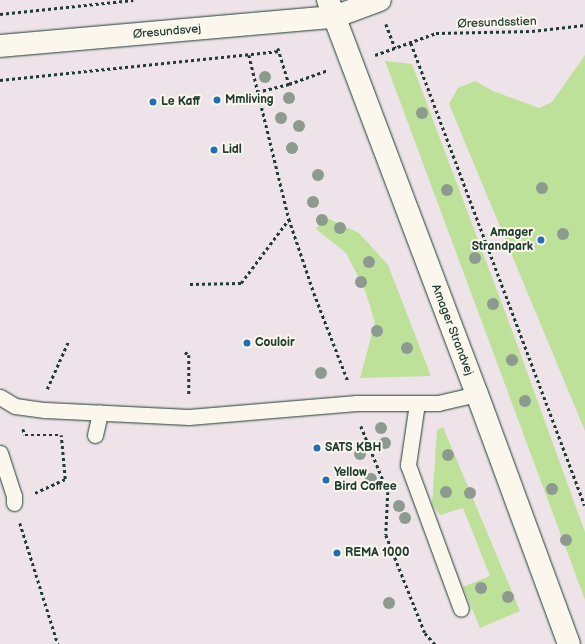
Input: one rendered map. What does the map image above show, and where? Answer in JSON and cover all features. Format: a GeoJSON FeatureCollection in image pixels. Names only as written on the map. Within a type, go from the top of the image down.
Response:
{"type":"FeatureCollection","features":[{"type":"Feature","properties":{"kind":"street"},"geometry":{"type":"LineString","coordinates":[[331,8],[380,0]]}},
{"type":"Feature","properties":{"kind":"street","name":"Øresundsvej"},"geometry":{"type":"LineString","coordinates":[[0,46],[269,23],[331,8]]}},
{"type":"Feature","properties":{"kind":"street","name":"Amager Strandvej"},"geometry":{"type":"LineString","coordinates":[[331,8],[477,394],[569,644]]}},
{"type":"Feature","properties":{"kind":"lane"},"geometry":{"type":"LineString","coordinates":[[0,397],[15,406],[45,410],[189,417],[356,403],[438,403],[477,394]]}},
{"type":"Feature","properties":{"kind":"lane"},"geometry":{"type":"LineString","coordinates":[[417,403],[408,465],[461,609]]}},
{"type":"Feature","properties":{"kind":"lane"},"geometry":{"type":"LineString","coordinates":[[95,435],[100,413]]}},
{"type":"Feature","properties":{"kind":"lane"},"geometry":{"type":"LineString","coordinates":[[0,453],[14,496],[14,503]]}},
{"type":"Feature","properties":{"kind":"path"},"geometry":{"type":"LineString","coordinates":[[0,14],[133,0]]}},
{"type":"Feature","properties":{"kind":"path"},"geometry":{"type":"LineString","coordinates":[[269,23],[289,84]]}},
{"type":"Feature","properties":{"kind":"path","name":"Øresundsstien"},"geometry":{"type":"LineString","coordinates":[[258,92],[289,84],[411,43],[436,33],[532,32],[585,25]]}},
{"type":"Feature","properties":{"kind":"path"},"geometry":{"type":"LineString","coordinates":[[411,43],[585,505]]}},
{"type":"Feature","properties":{"kind":"path"},"geometry":{"type":"LineString","coordinates":[[0,80],[279,51]]}},
{"type":"Feature","properties":{"kind":"path"},"geometry":{"type":"LineString","coordinates":[[249,55],[289,219],[314,293],[356,403],[359,422],[388,492],[386,536],[425,633],[435,644]]}},
{"type":"Feature","properties":{"kind":"path"},"geometry":{"type":"LineString","coordinates":[[190,284],[241,283],[289,219]]}},
{"type":"Feature","properties":{"kind":"path"},"geometry":{"type":"LineString","coordinates":[[39,408],[68,342]]}},
{"type":"Feature","properties":{"kind":"path"},"geometry":{"type":"LineString","coordinates":[[185,352],[189,355],[189,417]]}},
{"type":"Feature","properties":{"kind":"path"},"geometry":{"type":"LineString","coordinates":[[40,493],[65,479],[62,435]]}},
{"type":"Feature","properties":{"kind":"path"},"geometry":{"type":"LineString","coordinates":[[14,503],[58,644]]}},
{"type":"Feature","properties":{"kind":"green space"},"geometry":{"type":"Polygon","coordinates":[[[585,55],[585,431],[449,104],[458,88],[475,81],[493,91],[539,108],[552,102],[585,55]]]}},
{"type":"Feature","properties":{"kind":"green space"},"geometry":{"type":"Polygon","coordinates":[[[385,61],[412,64],[513,333],[585,532],[585,600],[385,61]]]}},
{"type":"Feature","properties":{"kind":"green space"},"geometry":{"type":"Polygon","coordinates":[[[325,217],[359,233],[388,265],[431,376],[360,378],[375,323],[365,290],[346,253],[316,229],[325,217]]]}},
{"type":"Feature","properties":{"kind":"green space"},"geometry":{"type":"Polygon","coordinates":[[[443,427],[520,611],[480,628],[463,587],[490,576],[463,508],[440,515],[432,504],[437,430],[443,427]]]}},
{"type":"Feature","properties":{"kind":"place","name":"Mmliving"},"geometry":{"type":"Point","coordinates":[217,100]}},
{"type":"Feature","properties":{"kind":"place","name":"Le Kaff"},"geometry":{"type":"Point","coordinates":[153,102]}},
{"type":"Feature","properties":{"kind":"place","name":"Lidl"},"geometry":{"type":"Point","coordinates":[214,150]}},
{"type":"Feature","properties":{"kind":"place","name":"Amager Strandpark"},"geometry":{"type":"Point","coordinates":[541,240]}},
{"type":"Feature","properties":{"kind":"place","name":"Couloir"},"geometry":{"type":"Point","coordinates":[247,343]}},
{"type":"Feature","properties":{"kind":"place","name":"SATS KBH"},"geometry":{"type":"Point","coordinates":[317,448]}},
{"type":"Feature","properties":{"kind":"place","name":"Yellow Bird Coffee"},"geometry":{"type":"Point","coordinates":[326,480]}},
{"type":"Feature","properties":{"kind":"place","name":"REMA 1000"},"geometry":{"type":"Point","coordinates":[337,553]}}]}
